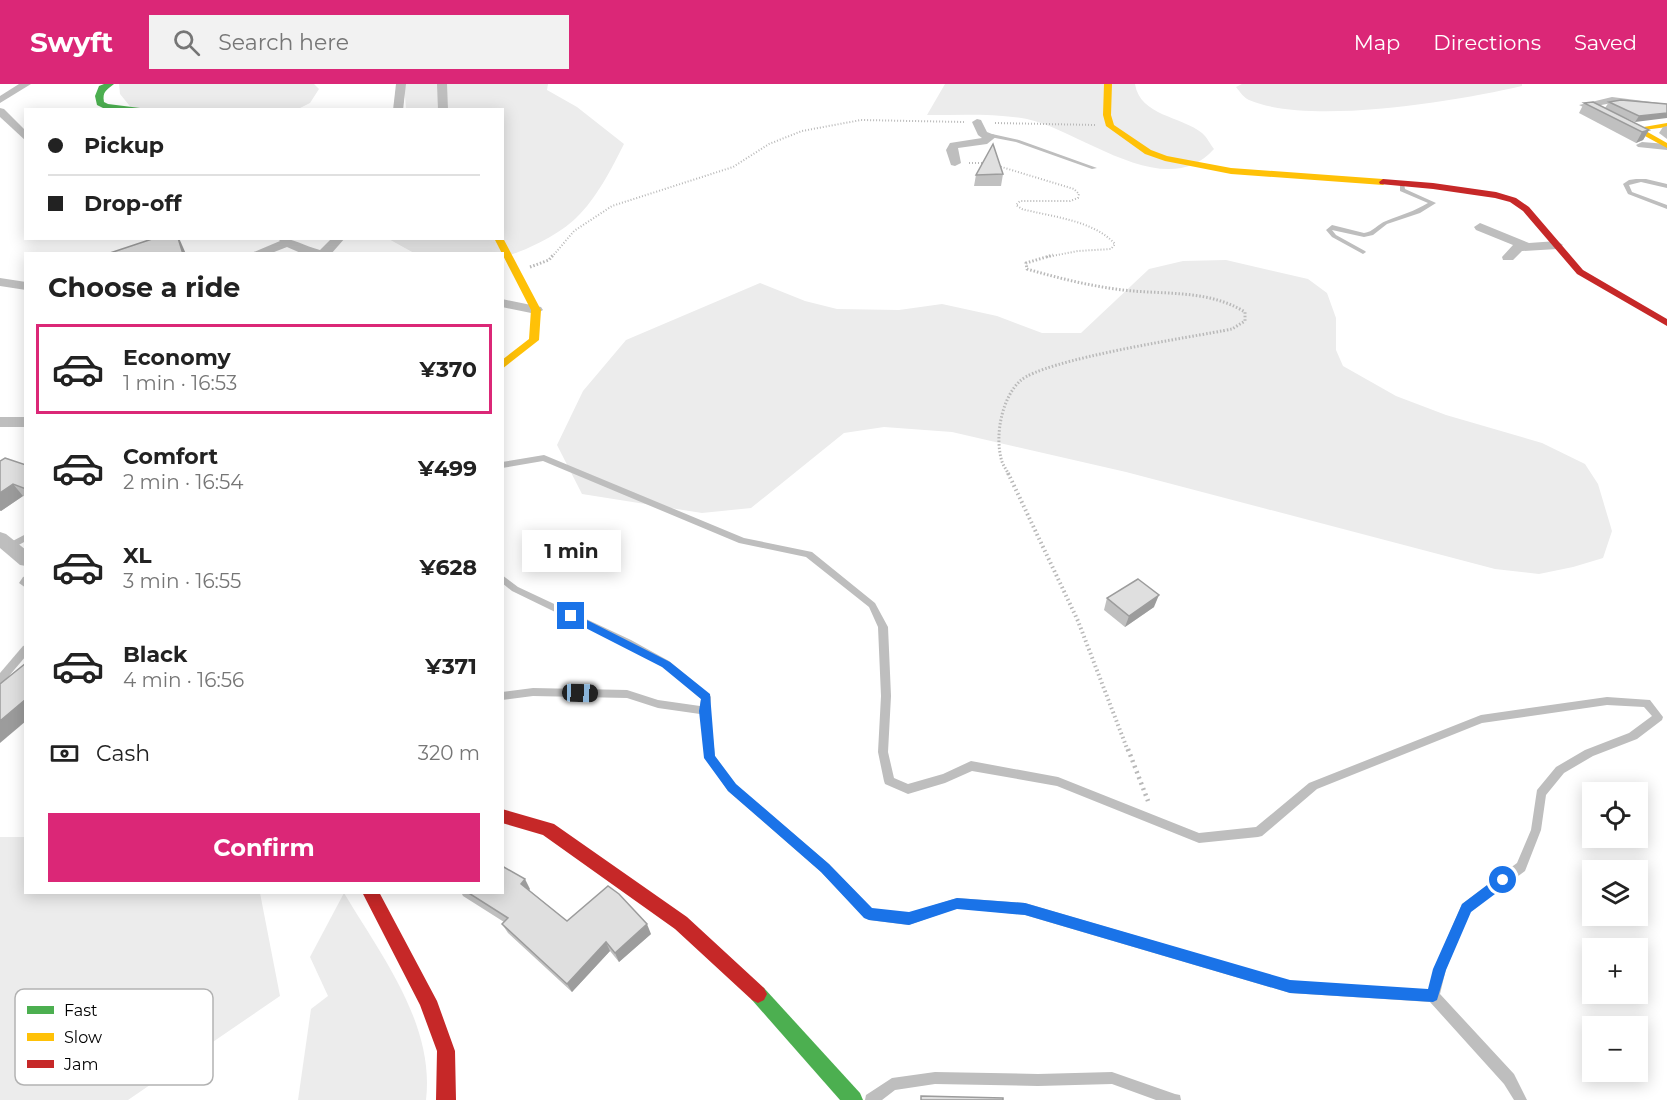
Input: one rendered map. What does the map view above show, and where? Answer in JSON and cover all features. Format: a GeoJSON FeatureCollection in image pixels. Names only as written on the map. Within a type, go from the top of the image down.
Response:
{"type":"FeatureCollection","features":[{"type":"Feature","properties":{"kind":"street"},"geometry":{"type":"LineString","coordinates":[[0,100],[26,84]]}},
{"type":"Feature","properties":{"kind":"street"},"geometry":{"type":"LineString","coordinates":[[110,84],[102,88],[99,96],[100,103],[106,106],[129,108]]}},
{"type":"Feature","properties":{"kind":"street"},"geometry":{"type":"LineString","coordinates":[[398,108],[402,84]]}},
{"type":"Feature","properties":{"kind":"street"},"geometry":{"type":"LineString","coordinates":[[442,84],[443,108]]}},
{"type":"Feature","properties":{"kind":"street"},"geometry":{"type":"LineString","coordinates":[[1108,84],[1107,115],[1110,126],[1148,152],[1214,168],[1402,184],[1496,195],[1513,200],[1526,209],[1580,272],[1667,323]]}},
{"type":"Feature","properties":{"kind":"street"},"geometry":{"type":"LineString","coordinates":[[1605,115],[1584,105],[1612,100],[1667,107]]}},
{"type":"Feature","properties":{"kind":"street"},"geometry":{"type":"LineString","coordinates":[[0,111],[24,136]]}},
{"type":"Feature","properties":{"kind":"street"},"geometry":{"type":"LineString","coordinates":[[977,122],[983,135],[992,136]]}},
{"type":"Feature","properties":{"kind":"street"},"geometry":{"type":"LineString","coordinates":[[1667,125],[1630,127],[1667,146]]}},
{"type":"Feature","properties":{"kind":"street"},"geometry":{"type":"LineString","coordinates":[[955,162],[952,150],[954,145],[983,142],[992,136]]}},
{"type":"Feature","properties":{"kind":"street"},"geometry":{"type":"LineString","coordinates":[[1642,145],[1667,146]]}},
{"type":"Feature","properties":{"kind":"street"},"geometry":{"type":"LineString","coordinates":[[1480,227],[1526,246]]}},
{"type":"Feature","properties":{"kind":"street"},"geometry":{"type":"LineString","coordinates":[[326,252],[337,240]]}},
{"type":"Feature","properties":{"kind":"street"},"geometry":{"type":"LineString","coordinates":[[499,240],[536,310],[534,340],[504,364]]}},
{"type":"Feature","properties":{"kind":"street"},"geometry":{"type":"LineString","coordinates":[[1508,257],[1518,247],[1557,245]]}},
{"type":"Feature","properties":{"kind":"street"},"geometry":{"type":"LineString","coordinates":[[263,252],[287,246],[311,252]]}},
{"type":"Feature","properties":{"kind":"street"},"geometry":{"type":"LineString","coordinates":[[0,282],[24,286]]}},
{"type":"Feature","properties":{"kind":"street"},"geometry":{"type":"LineString","coordinates":[[504,303],[536,310]]}},
{"type":"Feature","properties":{"kind":"street"},"geometry":{"type":"LineString","coordinates":[[0,422],[24,422]]}},
{"type":"Feature","properties":{"kind":"street"},"geometry":{"type":"LineString","coordinates":[[5,542],[24,558]]}},
{"type":"Feature","properties":{"kind":"street"},"geometry":{"type":"LineString","coordinates":[[504,817],[548,829],[681,923],[742,977],[824,1064],[853,1100]]}},
{"type":"Feature","properties":{"kind":"street"},"geometry":{"type":"LineString","coordinates":[[371,894],[428,1001],[446,1051],[446,1100]]}},
{"type":"Feature","properties":{"kind":"lane"},"geometry":{"type":"LineString","coordinates":[[992,136],[1017,141],[1094,168]]}},
{"type":"Feature","properties":{"kind":"lane"},"geometry":{"type":"LineString","coordinates":[[1667,186],[1642,180],[1632,180],[1626,184],[1630,193],[1667,207]]}},
{"type":"Feature","properties":{"kind":"lane"},"geometry":{"type":"LineString","coordinates":[[1363,252],[1334,236],[1329,230],[1332,227],[1364,235],[1371,234],[1385,223],[1418,212],[1433,204],[1407,194],[1402,190],[1402,184]]}},
{"type":"Feature","properties":{"kind":"lane"},"geometry":{"type":"LineString","coordinates":[[504,465],[544,458],[742,541],[809,554],[842,580],[872,605],[883,627],[886,696],[883,752],[889,781],[908,789],[945,778],[971,766],[1058,782],[1199,838],[1258,832],[1313,786],[1481,719],[1607,701],[1647,703],[1658,717],[1633,736],[1589,753],[1560,770],[1541,793],[1536,830],[1521,867],[1466,908],[1440,969],[1433,996]]}},
{"type":"Feature","properties":{"kind":"lane"},"geometry":{"type":"LineString","coordinates":[[5,542],[24,537]]}},
{"type":"Feature","properties":{"kind":"lane"},"geometry":{"type":"LineString","coordinates":[[504,580],[515,589],[628,643],[666,664],[706,697],[705,711],[710,758],[732,788],[825,868],[869,914],[909,918],[957,903],[1025,909],[1290,987],[1433,996],[1509,1079],[1521,1100]]}},
{"type":"Feature","properties":{"kind":"lane"},"geometry":{"type":"LineString","coordinates":[[0,680],[24,651]]}},
{"type":"Feature","properties":{"kind":"lane"},"geometry":{"type":"LineString","coordinates":[[504,696],[533,692],[627,694],[658,704],[705,711]]}},
{"type":"Feature","properties":{"kind":"lane"},"geometry":{"type":"LineString","coordinates":[[871,1100],[892,1084],[935,1078],[1038,1080],[1112,1078],[1174,1100]]}},
{"type":"Feature","properties":{"kind":"path"},"geometry":{"type":"LineString","coordinates":[[515,273],[549,260],[574,231],[612,206],[634,197],[733,167],[769,144],[802,131],[861,120],[1110,126]]}},
{"type":"Feature","properties":{"kind":"path"},"geometry":{"type":"LineString","coordinates":[[955,162],[993,164],[1074,189],[1079,194],[1078,198],[1070,201],[1020,201],[1016,205],[1022,209],[1093,230],[1112,238],[1115,244],[1111,249],[1082,249],[1039,258],[1026,263],[1027,269],[1059,280],[1124,290],[1204,296],[1232,303],[1245,312],[1245,321],[1232,329],[1067,362],[1037,371],[1020,381],[1008,398],[1000,421],[1001,458],[1078,621],[1156,822]]}},
{"type":"Feature","properties":{"kind":"shaded area"},"geometry":{"type":"Polygon","coordinates":[[[119,84],[314,84],[319,89],[310,103],[300,108],[131,108],[120,94],[119,84]]]}},
{"type":"Feature","properties":{"kind":"shaded area"},"geometry":{"type":"Polygon","coordinates":[[[404,84],[548,84],[547,90],[577,107],[624,144],[590,202],[569,224],[541,242],[504,257],[504,252],[412,252],[391,240],[504,240],[504,108],[406,108],[404,84]]]}},
{"type":"Feature","properties":{"kind":"shaded area"},"geometry":{"type":"Polygon","coordinates":[[[945,84],[1135,84],[1138,95],[1145,103],[1162,114],[1202,133],[1214,149],[1194,164],[1172,169],[1148,167],[1122,159],[1027,119],[990,115],[927,115],[945,84]]]}},
{"type":"Feature","properties":{"kind":"shaded area"},"geometry":{"type":"Polygon","coordinates":[[[1242,84],[1522,84],[1522,86],[1423,104],[1345,111],[1308,111],[1276,107],[1249,100],[1236,87],[1242,84]]]}},
{"type":"Feature","properties":{"kind":"shaded area"},"geometry":{"type":"Polygon","coordinates":[[[1226,260],[1308,279],[1327,293],[1336,318],[1336,350],[1343,366],[1396,396],[1446,415],[1542,443],[1585,464],[1598,484],[1612,531],[1603,558],[1539,574],[1495,569],[1126,472],[952,432],[884,427],[844,433],[751,508],[702,513],[582,494],[557,445],[583,391],[626,340],[760,283],[805,301],[837,309],[899,310],[942,304],[997,316],[1042,333],[1081,333],[1149,269],[1183,261],[1226,260]]]}},
{"type":"Feature","properties":{"kind":"shaded area"},"geometry":{"type":"Polygon","coordinates":[[[0,837],[24,837],[24,894],[260,894],[280,996],[213,1042],[213,989],[15,989],[15,1085],[150,1085],[128,1100],[0,1100],[0,837]]]}},
{"type":"Feature","properties":{"kind":"shaded area"},"geometry":{"type":"Polygon","coordinates":[[[345,894],[389,966],[414,1017],[427,1072],[426,1100],[298,1100],[311,1009],[328,996],[310,957],[345,894]]]}},
{"type":"Feature","properties":{"kind":"building"},"geometry":{"type":"Polygon","coordinates":[[[1621,100],[1667,104],[1667,113],[1639,116],[1609,102],[1621,100]]]}},
{"type":"Feature","properties":{"kind":"building"},"geometry":{"type":"Polygon","coordinates":[[[1593,102],[1649,130],[1642,132],[1584,103],[1593,102]]]}},
{"type":"Feature","properties":{"kind":"building"},"geometry":{"type":"Polygon","coordinates":[[[993,144],[1003,174],[976,175],[993,144]]]}},
{"type":"Feature","properties":{"kind":"building"},"geometry":{"type":"Polygon","coordinates":[[[149,240],[179,240],[182,252],[113,252],[149,240]]]}},
{"type":"Feature","properties":{"kind":"building"},"geometry":{"type":"Polygon","coordinates":[[[5,458],[24,464],[24,488],[13,484],[0,493],[0,461],[5,458]]]}},
{"type":"Feature","properties":{"kind":"building"},"geometry":{"type":"Polygon","coordinates":[[[1138,579],[1159,595],[1129,616],[1107,598],[1138,579]]]}},
{"type":"Feature","properties":{"kind":"building"},"geometry":{"type":"Polygon","coordinates":[[[24,665],[24,701],[0,721],[0,684],[24,665]]]}},
{"type":"Feature","properties":{"kind":"building"},"geometry":{"type":"Polygon","coordinates":[[[504,867],[525,879],[521,884],[567,921],[608,886],[619,894],[647,924],[615,953],[606,942],[567,984],[502,924],[508,918],[470,894],[504,894],[504,867]]]}},
{"type":"Feature","properties":{"kind":"building"},"geometry":{"type":"Polygon","coordinates":[[[921,1096],[1003,1098],[1003,1100],[921,1100],[921,1096]]]}},
{"type":"Feature","properties":{"kind":"traffic: fast"},"geometry":{"type":"LineString","coordinates":[[110,84],[102,88],[99,96],[100,103],[106,106],[129,108]]}},
{"type":"Feature","properties":{"kind":"traffic: fast"},"geometry":{"type":"LineString","coordinates":[[758,994],[853,1100]]}},
{"type":"Feature","properties":{"kind":"traffic: slow"},"geometry":{"type":"LineString","coordinates":[[1108,84],[1107,115],[1110,126],[1148,152],[1165,158],[1231,171],[1383,182]]}},
{"type":"Feature","properties":{"kind":"traffic: slow"},"geometry":{"type":"LineString","coordinates":[[1667,125],[1636,129],[1667,146]]}},
{"type":"Feature","properties":{"kind":"traffic: slow"},"geometry":{"type":"LineString","coordinates":[[499,240],[536,310],[534,340],[504,364]]}},
{"type":"Feature","properties":{"kind":"traffic: jam"},"geometry":{"type":"LineString","coordinates":[[1383,182],[1433,186],[1496,195],[1513,200],[1526,209],[1580,272],[1667,323]]}},
{"type":"Feature","properties":{"kind":"traffic: jam"},"geometry":{"type":"LineString","coordinates":[[504,817],[548,829],[681,923],[758,994]]}},
{"type":"Feature","properties":{"kind":"traffic: jam"},"geometry":{"type":"LineString","coordinates":[[371,894],[428,1001],[446,1051],[446,1100]]}},
{"type":"Feature","properties":{"kind":"route"},"geometry":{"type":"LineString","coordinates":[[571,616],[666,664],[706,697],[705,711],[710,758],[732,788],[825,868],[869,914],[909,918],[957,903],[1025,909],[1290,987],[1433,996],[1440,969],[1466,908],[1503,880]]}}]}
